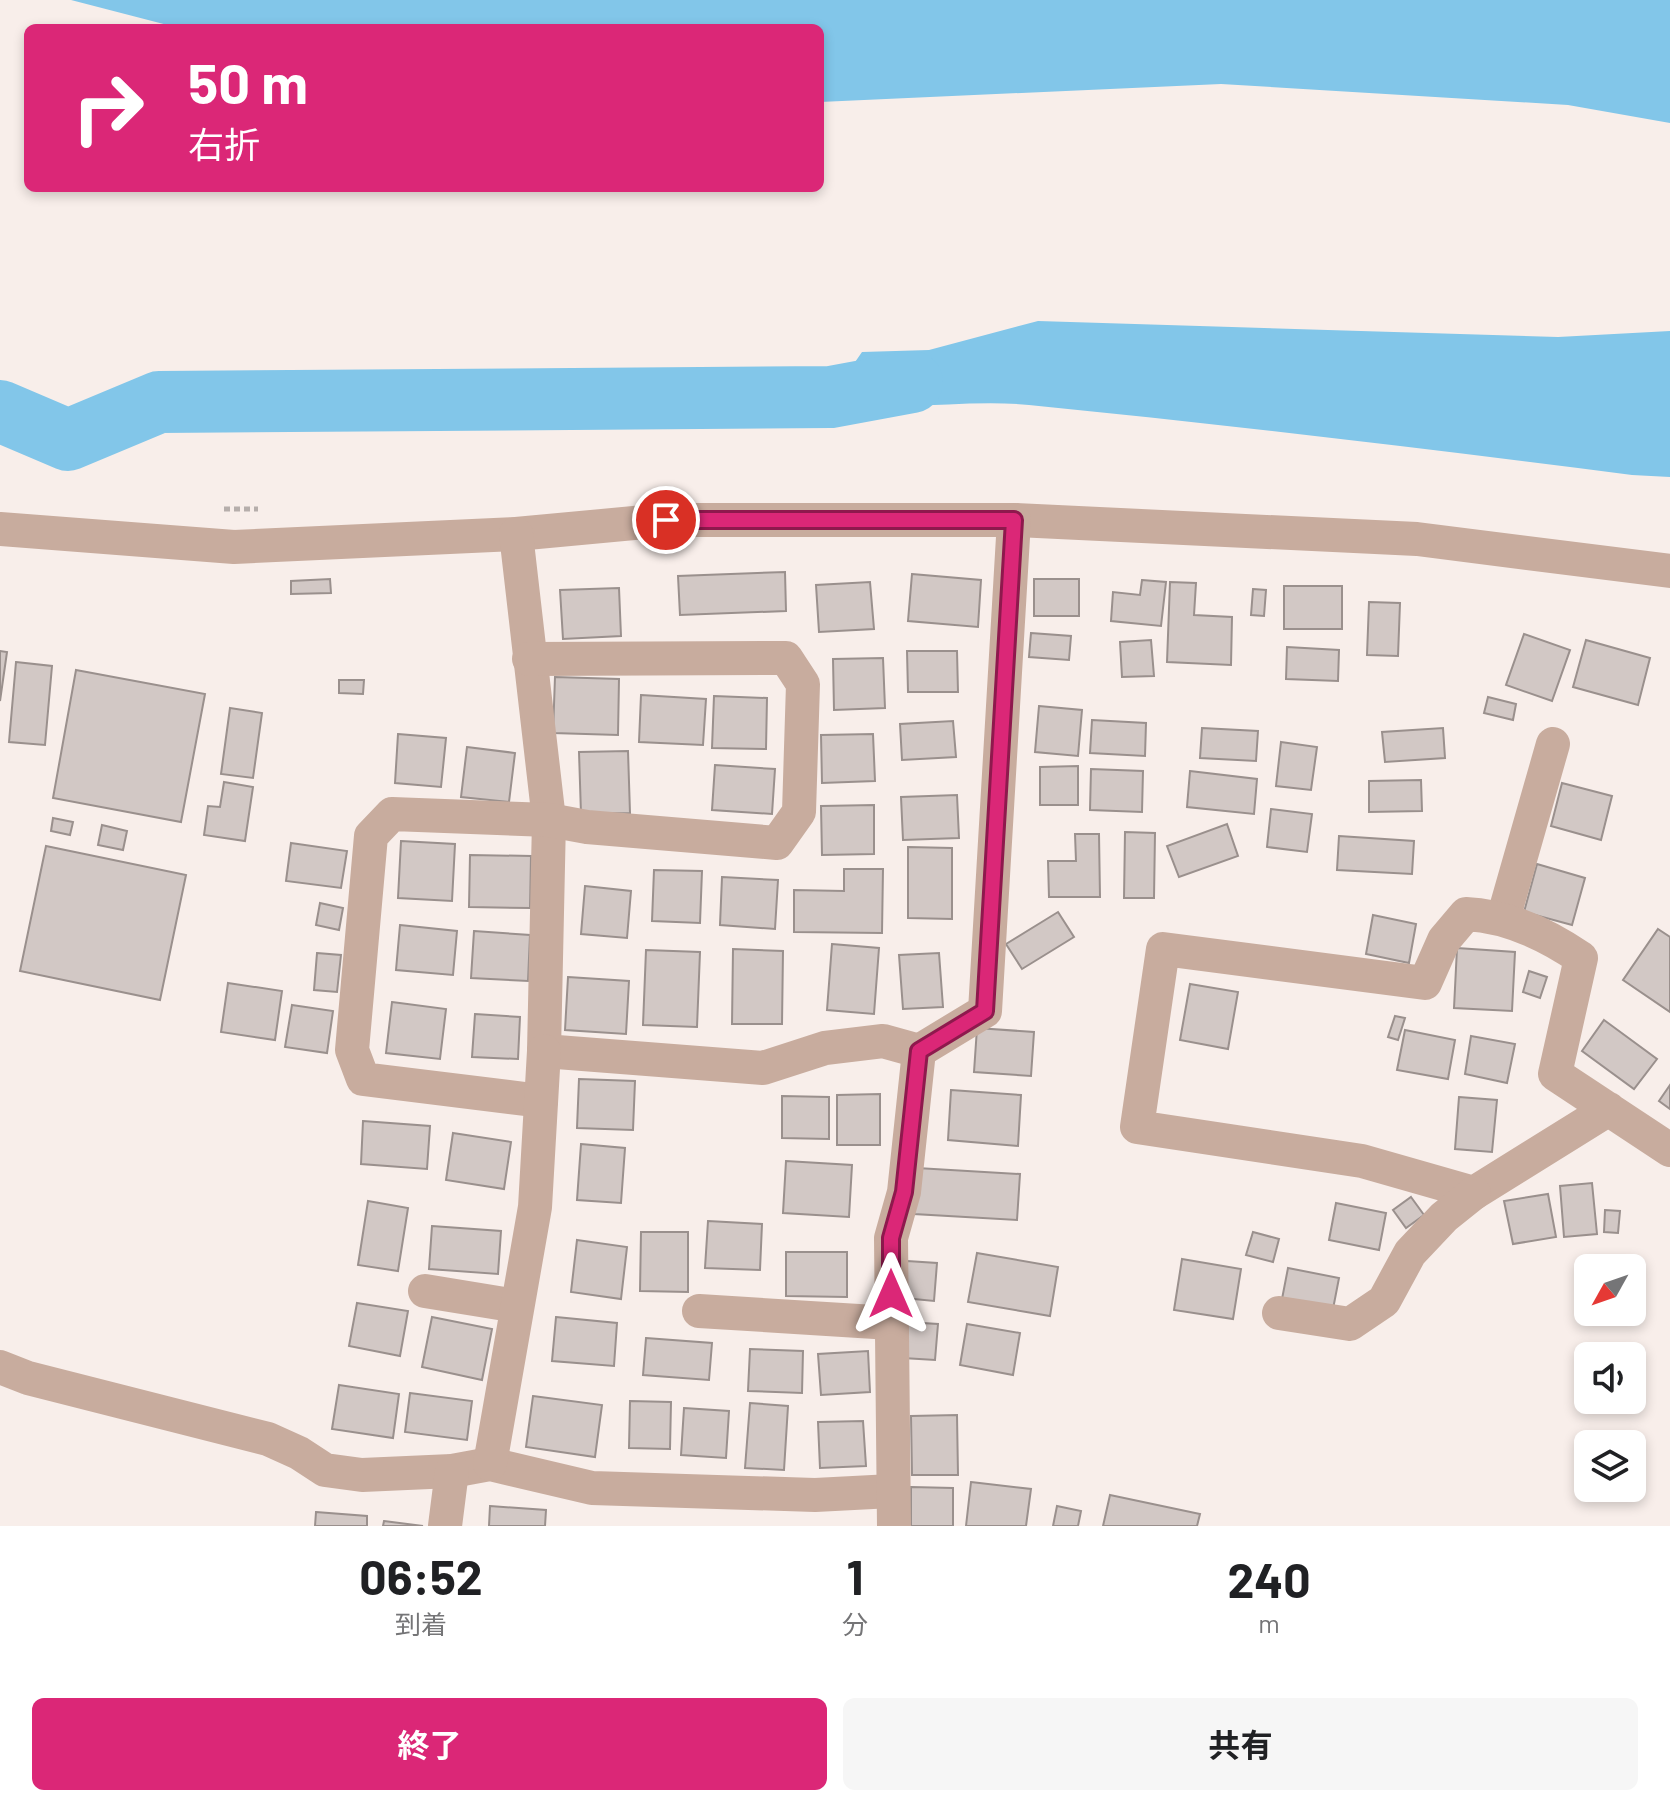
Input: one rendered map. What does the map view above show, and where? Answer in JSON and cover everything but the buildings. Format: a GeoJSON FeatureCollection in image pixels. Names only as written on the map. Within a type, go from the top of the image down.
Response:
{"type":"FeatureCollection","features":[{"type":"Feature","properties":{"kind":"street"},"geometry":{"type":"LineString","coordinates":[[0,529],[234,547],[516,534],[666,520],[1014,520],[1402,537],[1670,571]]}},
{"type":"Feature","properties":{"kind":"street"},"geometry":{"type":"LineString","coordinates":[[544,1051],[763,1068],[825,1048],[883,1041],[919,1051],[985,1011],[1014,520]]}},
{"type":"Feature","properties":{"kind":"street"},"geometry":{"type":"LineString","coordinates":[[490,1464],[535,1207],[544,1051],[549,820],[516,534]]}},
{"type":"Feature","properties":{"kind":"street"},"geometry":{"type":"LineString","coordinates":[[529,659],[786,658],[803,684],[799,812],[777,843],[587,827],[549,820],[392,814],[371,836],[352,1050],[363,1079],[541,1101]]}},
{"type":"Feature","properties":{"kind":"street"},"geometry":{"type":"LineString","coordinates":[[1503,919],[1553,744]]}},
{"type":"Feature","properties":{"kind":"street"},"geometry":{"type":"LineString","coordinates":[[1474,1193],[1362,1161],[1137,1127],[1163,949],[1425,983],[1444,940],[1466,914],[1503,919],[1556,941],[1581,958],[1555,1074],[1670,1150]]}},
{"type":"Feature","properties":{"kind":"street"},"geometry":{"type":"LineString","coordinates":[[894,1526],[891,1238],[904,1192],[919,1051]]}},
{"type":"Feature","properties":{"kind":"street"},"geometry":{"type":"LineString","coordinates":[[1279,1313],[1350,1324],[1384,1301],[1410,1253],[1444,1217],[1474,1193],[1609,1109]]}},
{"type":"Feature","properties":{"kind":"street"},"geometry":{"type":"LineString","coordinates":[[425,1291],[517,1306]]}},
{"type":"Feature","properties":{"kind":"street"},"geometry":{"type":"LineString","coordinates":[[699,1311],[891,1323]]}},
{"type":"Feature","properties":{"kind":"street"},"geometry":{"type":"LineString","coordinates":[[0,1367],[28,1378],[268,1439],[299,1453],[325,1470],[362,1475],[452,1471],[490,1464],[592,1488],[815,1495],[892,1491]]}},
{"type":"Feature","properties":{"kind":"street"},"geometry":{"type":"LineString","coordinates":[[445,1526],[452,1471]]}},
{"type":"Feature","properties":{"kind":"water"},"geometry":{"type":"Polygon","coordinates":[[[71,0],[1670,0],[1670,123],[1568,105],[1221,84],[824,102],[824,24],[164,24],[71,0]]]}},
{"type":"Feature","properties":{"kind":"water"},"geometry":{"type":"Polygon","coordinates":[[[1038,321],[1558,337],[1670,331],[1670,477],[1029,405],[881,405],[831,397],[862,352],[929,350],[1038,321]]]}},
{"type":"Feature","properties":{"kind":"waterway"},"geometry":{"type":"LineString","coordinates":[[0,411],[68,440],[159,402],[831,397],[912,382]]}},
{"type":"Feature","properties":{"kind":"route"},"geometry":{"type":"LineString","coordinates":[[666,520],[1014,520],[985,1011],[919,1051],[904,1192],[891,1238],[891,1294]]}}]}
